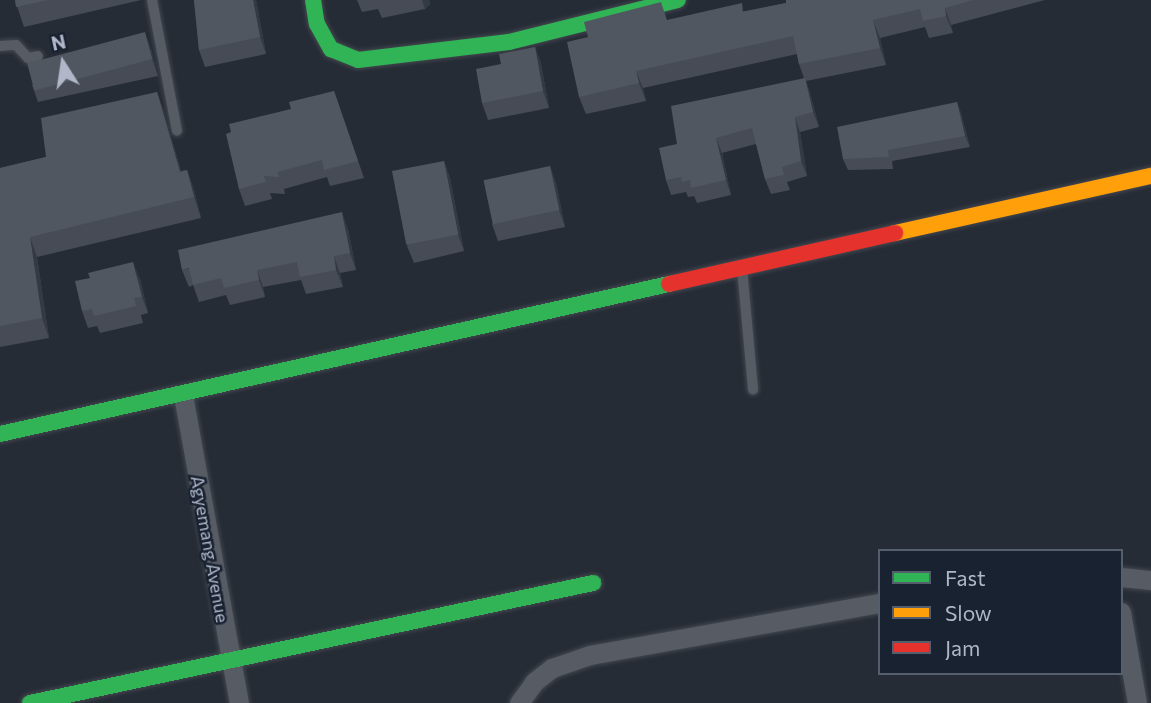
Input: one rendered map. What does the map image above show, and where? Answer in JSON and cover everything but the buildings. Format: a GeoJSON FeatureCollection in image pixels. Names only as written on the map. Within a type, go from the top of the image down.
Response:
{"type":"FeatureCollection","features":[{"type":"Feature","properties":{"kind":"street"},"geometry":{"type":"LineString","coordinates":[[313,0],[317,24],[331,49],[358,60],[509,41],[678,0]]}},
{"type":"Feature","properties":{"kind":"street"},"geometry":{"type":"LineString","coordinates":[[0,434],[183,395],[742,264],[1151,176]]}},
{"type":"Feature","properties":{"kind":"street","name":"Agyemang Avenue"},"geometry":{"type":"LineString","coordinates":[[183,395],[239,703]]}},
{"type":"Feature","properties":{"kind":"street"},"geometry":{"type":"LineString","coordinates":[[1123,577],[1151,580]]}},
{"type":"Feature","properties":{"kind":"street"},"geometry":{"type":"LineString","coordinates":[[30,703],[593,583]]}},
{"type":"Feature","properties":{"kind":"street"},"geometry":{"type":"LineString","coordinates":[[519,703],[534,682],[552,668],[590,655],[878,603]]}},
{"type":"Feature","properties":{"kind":"street"},"geometry":{"type":"LineString","coordinates":[[1123,623],[1137,703]]}},
{"type":"Feature","properties":{"kind":"lane"},"geometry":{"type":"LineString","coordinates":[[152,0],[177,131]]}},
{"type":"Feature","properties":{"kind":"lane"},"geometry":{"type":"LineString","coordinates":[[0,46],[16,45],[28,58],[54,53]]}},
{"type":"Feature","properties":{"kind":"lane"},"geometry":{"type":"LineString","coordinates":[[742,264],[753,390]]}},
{"type":"Feature","properties":{"kind":"traffic: fast"},"geometry":{"type":"LineString","coordinates":[[313,0],[317,24],[331,49],[358,60],[509,42],[678,0]]}},
{"type":"Feature","properties":{"kind":"traffic: fast"},"geometry":{"type":"LineString","coordinates":[[0,434],[669,284]]}},
{"type":"Feature","properties":{"kind":"traffic: fast"},"geometry":{"type":"LineString","coordinates":[[30,703],[593,583]]}},
{"type":"Feature","properties":{"kind":"traffic: slow"},"geometry":{"type":"LineString","coordinates":[[895,233],[1151,176]]}},
{"type":"Feature","properties":{"kind":"traffic: jam"},"geometry":{"type":"LineString","coordinates":[[669,284],[895,233]]}}]}
